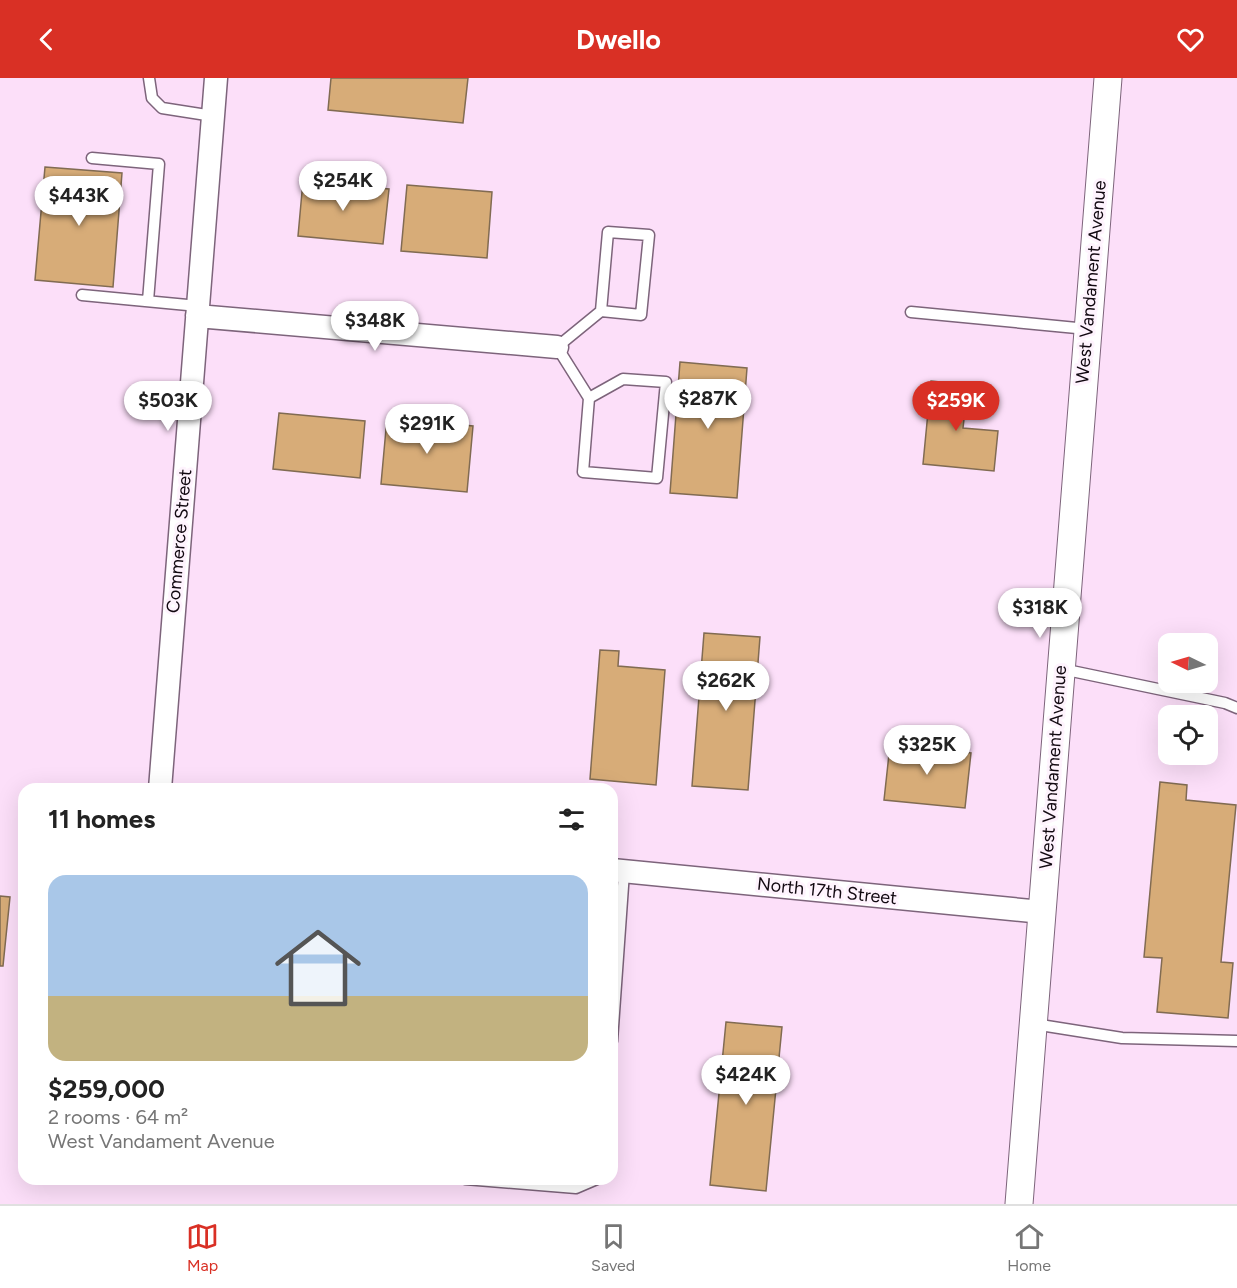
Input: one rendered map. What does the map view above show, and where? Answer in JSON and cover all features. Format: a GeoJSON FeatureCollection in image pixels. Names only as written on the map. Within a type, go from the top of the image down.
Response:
{"type":"FeatureCollection","features":[{"type":"Feature","properties":{"kind":"street","name":"Commerce Street"},"geometry":{"type":"LineString","coordinates":[[160,783],[216,78]]}},
{"type":"Feature","properties":{"kind":"street","name":"West Vandament Avenue"},"geometry":{"type":"LineString","coordinates":[[1018,1204],[1108,78]]}},
{"type":"Feature","properties":{"kind":"street"},"geometry":{"type":"LineString","coordinates":[[198,311],[557,347]]}},
{"type":"Feature","properties":{"kind":"street","name":"North 17th Street"},"geometry":{"type":"LineString","coordinates":[[618,871],[1042,912]]}},
{"type":"Feature","properties":{"kind":"lane"},"geometry":{"type":"LineString","coordinates":[[150,78],[152,98],[162,108],[213,116]]}},
{"type":"Feature","properties":{"kind":"lane"},"geometry":{"type":"LineString","coordinates":[[92,158],[159,164],[148,301]]}},
{"type":"Feature","properties":{"kind":"lane"},"geometry":{"type":"LineString","coordinates":[[589,399],[623,379],[666,382],[657,478],[583,472],[589,399],[557,347],[601,311],[641,315],[649,235],[608,232],[601,311]]}},
{"type":"Feature","properties":{"kind":"lane"},"geometry":{"type":"LineString","coordinates":[[82,295],[148,301],[198,311]]}},
{"type":"Feature","properties":{"kind":"lane"},"geometry":{"type":"LineString","coordinates":[[911,312],[1088,329]]}},
{"type":"Feature","properties":{"kind":"lane"},"geometry":{"type":"LineString","coordinates":[[1061,669],[1237,708]]}},
{"type":"Feature","properties":{"kind":"lane"},"geometry":{"type":"LineString","coordinates":[[1034,1023],[1122,1038],[1237,1041]]}},
{"type":"Feature","properties":{"kind":"lane"},"geometry":{"type":"LineString","coordinates":[[539,1185],[576,1188],[583,1185]]}},
{"type":"Feature","properties":{"kind":"building"},"geometry":{"type":"Polygon","coordinates":[[[331,78],[468,78],[463,123],[328,110],[331,78]]]}},
{"type":"Feature","properties":{"kind":"building"},"geometry":{"type":"Polygon","coordinates":[[[45,167],[122,173],[113,287],[35,280],[45,167]]]}},
{"type":"Feature","properties":{"kind":"building"},"geometry":{"type":"Polygon","coordinates":[[[303,181],[389,189],[383,244],[298,236],[303,181]]]}},
{"type":"Feature","properties":{"kind":"building"},"geometry":{"type":"Polygon","coordinates":[[[407,185],[492,192],[487,258],[401,251],[407,185]]]}},
{"type":"Feature","properties":{"kind":"building"},"geometry":{"type":"Polygon","coordinates":[[[680,362],[747,368],[737,498],[670,493],[680,362]]]}},
{"type":"Feature","properties":{"kind":"building"},"geometry":{"type":"Polygon","coordinates":[[[931,381],[968,385],[963,428],[998,431],[994,471],[923,464],[931,381]]]}},
{"type":"Feature","properties":{"kind":"building"},"geometry":{"type":"Polygon","coordinates":[[[279,413],[365,421],[360,478],[273,469],[279,413]]]}},
{"type":"Feature","properties":{"kind":"building"},"geometry":{"type":"Polygon","coordinates":[[[387,418],[473,426],[467,492],[381,484],[387,418]]]}},
{"type":"Feature","properties":{"kind":"building"},"geometry":{"type":"Polygon","coordinates":[[[704,633],[760,637],[748,790],[692,786],[704,633]]]}},
{"type":"Feature","properties":{"kind":"building"},"geometry":{"type":"Polygon","coordinates":[[[600,650],[619,651],[618,666],[665,670],[656,785],[590,779],[600,650]]]}},
{"type":"Feature","properties":{"kind":"building"},"geometry":{"type":"Polygon","coordinates":[[[890,745],[971,753],[965,808],[884,800],[890,745]]]}},
{"type":"Feature","properties":{"kind":"building"},"geometry":{"type":"Polygon","coordinates":[[[1160,782],[1187,785],[1186,800],[1236,805],[1221,962],[1233,963],[1228,1018],[1157,1012],[1162,958],[1144,957],[1160,782]]]}},
{"type":"Feature","properties":{"kind":"building"},"geometry":{"type":"Polygon","coordinates":[[[0,896],[10,897],[3,966],[0,966],[0,896]]]}},
{"type":"Feature","properties":{"kind":"building"},"geometry":{"type":"Polygon","coordinates":[[[726,1022],[782,1027],[766,1191],[710,1185],[726,1022]]]}}]}
